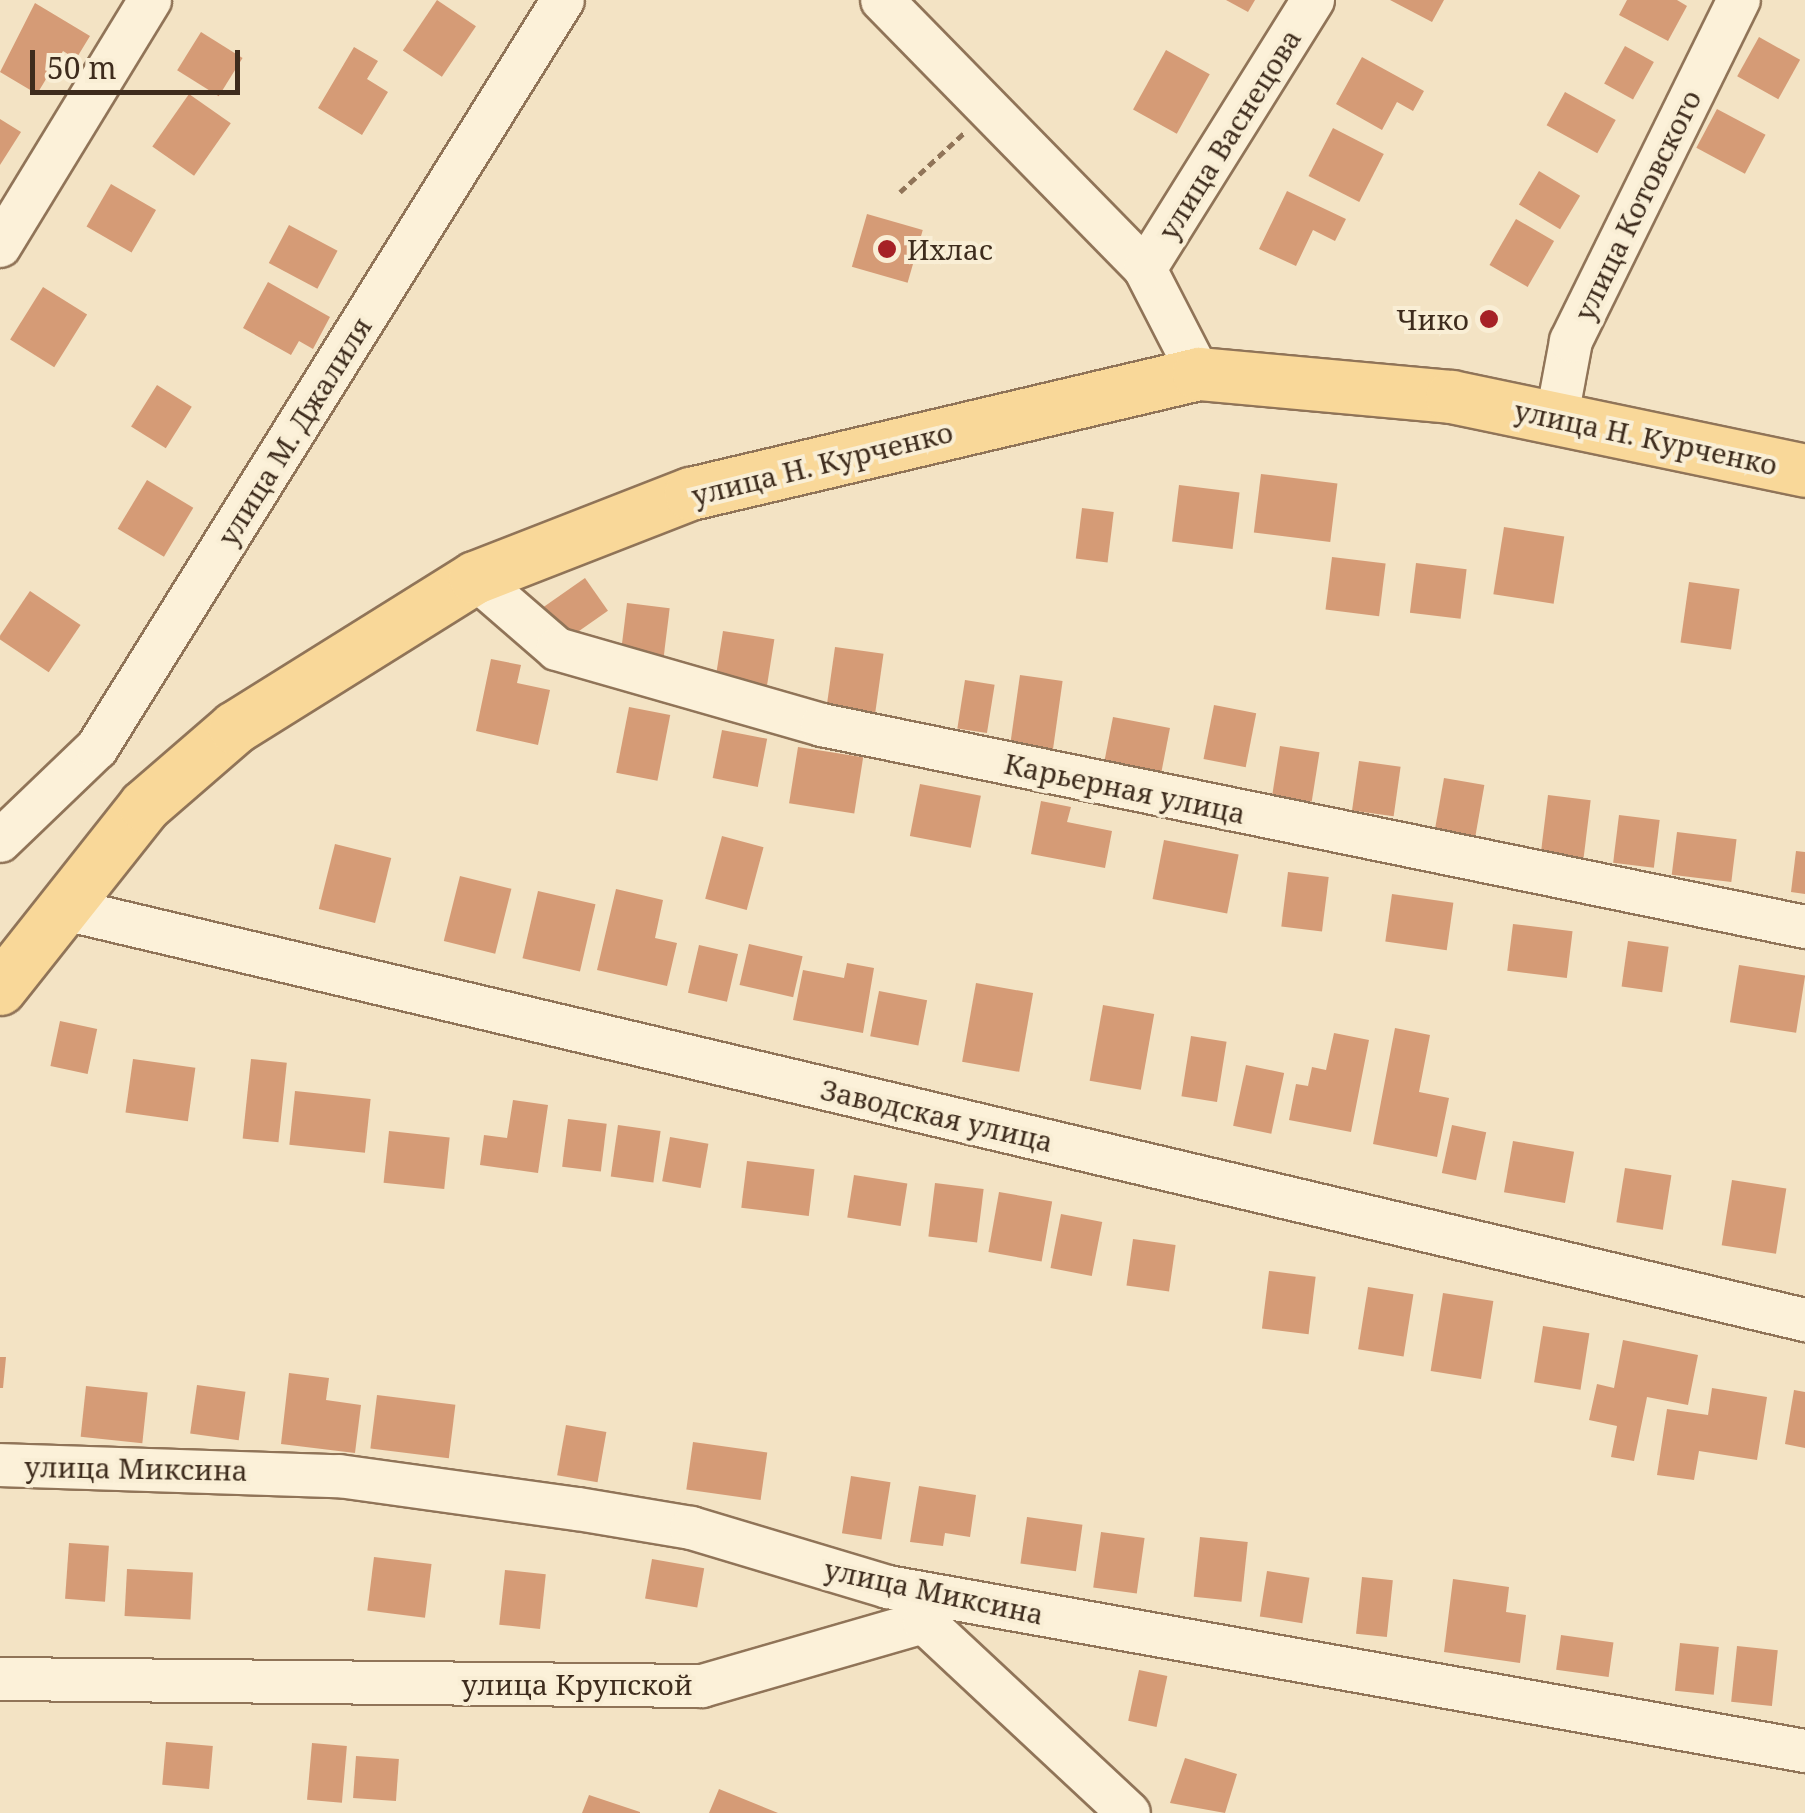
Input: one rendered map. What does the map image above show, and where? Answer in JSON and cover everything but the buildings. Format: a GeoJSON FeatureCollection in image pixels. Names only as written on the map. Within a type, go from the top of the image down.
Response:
{"type":"FeatureCollection","features":[{"type":"Feature","properties":{"kind":"main road","name":"улица Н. Курченко"},"geometry":{"type":"LineString","coordinates":[[6,965],[69,910],[145,806],[235,728],[476,578],[691,494],[1199,374],[1372,384],[1556,416],[1805,471]]}},
{"type":"Feature","properties":{"kind":"street"},"geometry":{"type":"LineString","coordinates":[[0,246],[150,0]]}},
{"type":"Feature","properties":{"kind":"street","name":"улица М. Джалиля"},"geometry":{"type":"LineString","coordinates":[[0,842],[97,748],[563,0]]}},
{"type":"Feature","properties":{"kind":"street","name":"улица Васнецова"},"geometry":{"type":"LineString","coordinates":[[1145,268],[1312,0]]}},
{"type":"Feature","properties":{"kind":"street","name":"улица Котовского"},"geometry":{"type":"LineString","coordinates":[[1556,416],[1572,341],[1739,0]]}},
{"type":"Feature","properties":{"kind":"street"},"geometry":{"type":"LineString","coordinates":[[903,8],[991,112],[1145,268],[1199,374]]}},
{"type":"Feature","properties":{"kind":"street","name":"Карьерная улица"},"geometry":{"type":"LineString","coordinates":[[476,578],[557,649],[822,725],[1805,927]]}},
{"type":"Feature","properties":{"kind":"street","name":"Заводская улица"},"geometry":{"type":"LineString","coordinates":[[69,910],[1805,1320]]}},
{"type":"Feature","properties":{"kind":"street","name":"улица Миксина"},"geometry":{"type":"LineString","coordinates":[[0,1465],[339,1476],[578,1509],[1007,1608],[1805,1751]]}},
{"type":"Feature","properties":{"kind":"street","name":"улица Крупской"},"geometry":{"type":"LineString","coordinates":[[0,1678],[702,1686],[924,1622],[1007,1608]]}},
{"type":"Feature","properties":{"kind":"street"},"geometry":{"type":"LineString","coordinates":[[924,1622],[1128,1813]]}},
{"type":"Feature","properties":{"kind":"path"},"geometry":{"type":"LineString","coordinates":[[900,192],[991,112]]}},
{"type":"Feature","properties":{"kind":"place","name":"Ихлас"},"geometry":{"type":"Point","coordinates":[887,249]}},
{"type":"Feature","properties":{"kind":"place","name":"Чико"},"geometry":{"type":"Point","coordinates":[1489,319]}}]}
